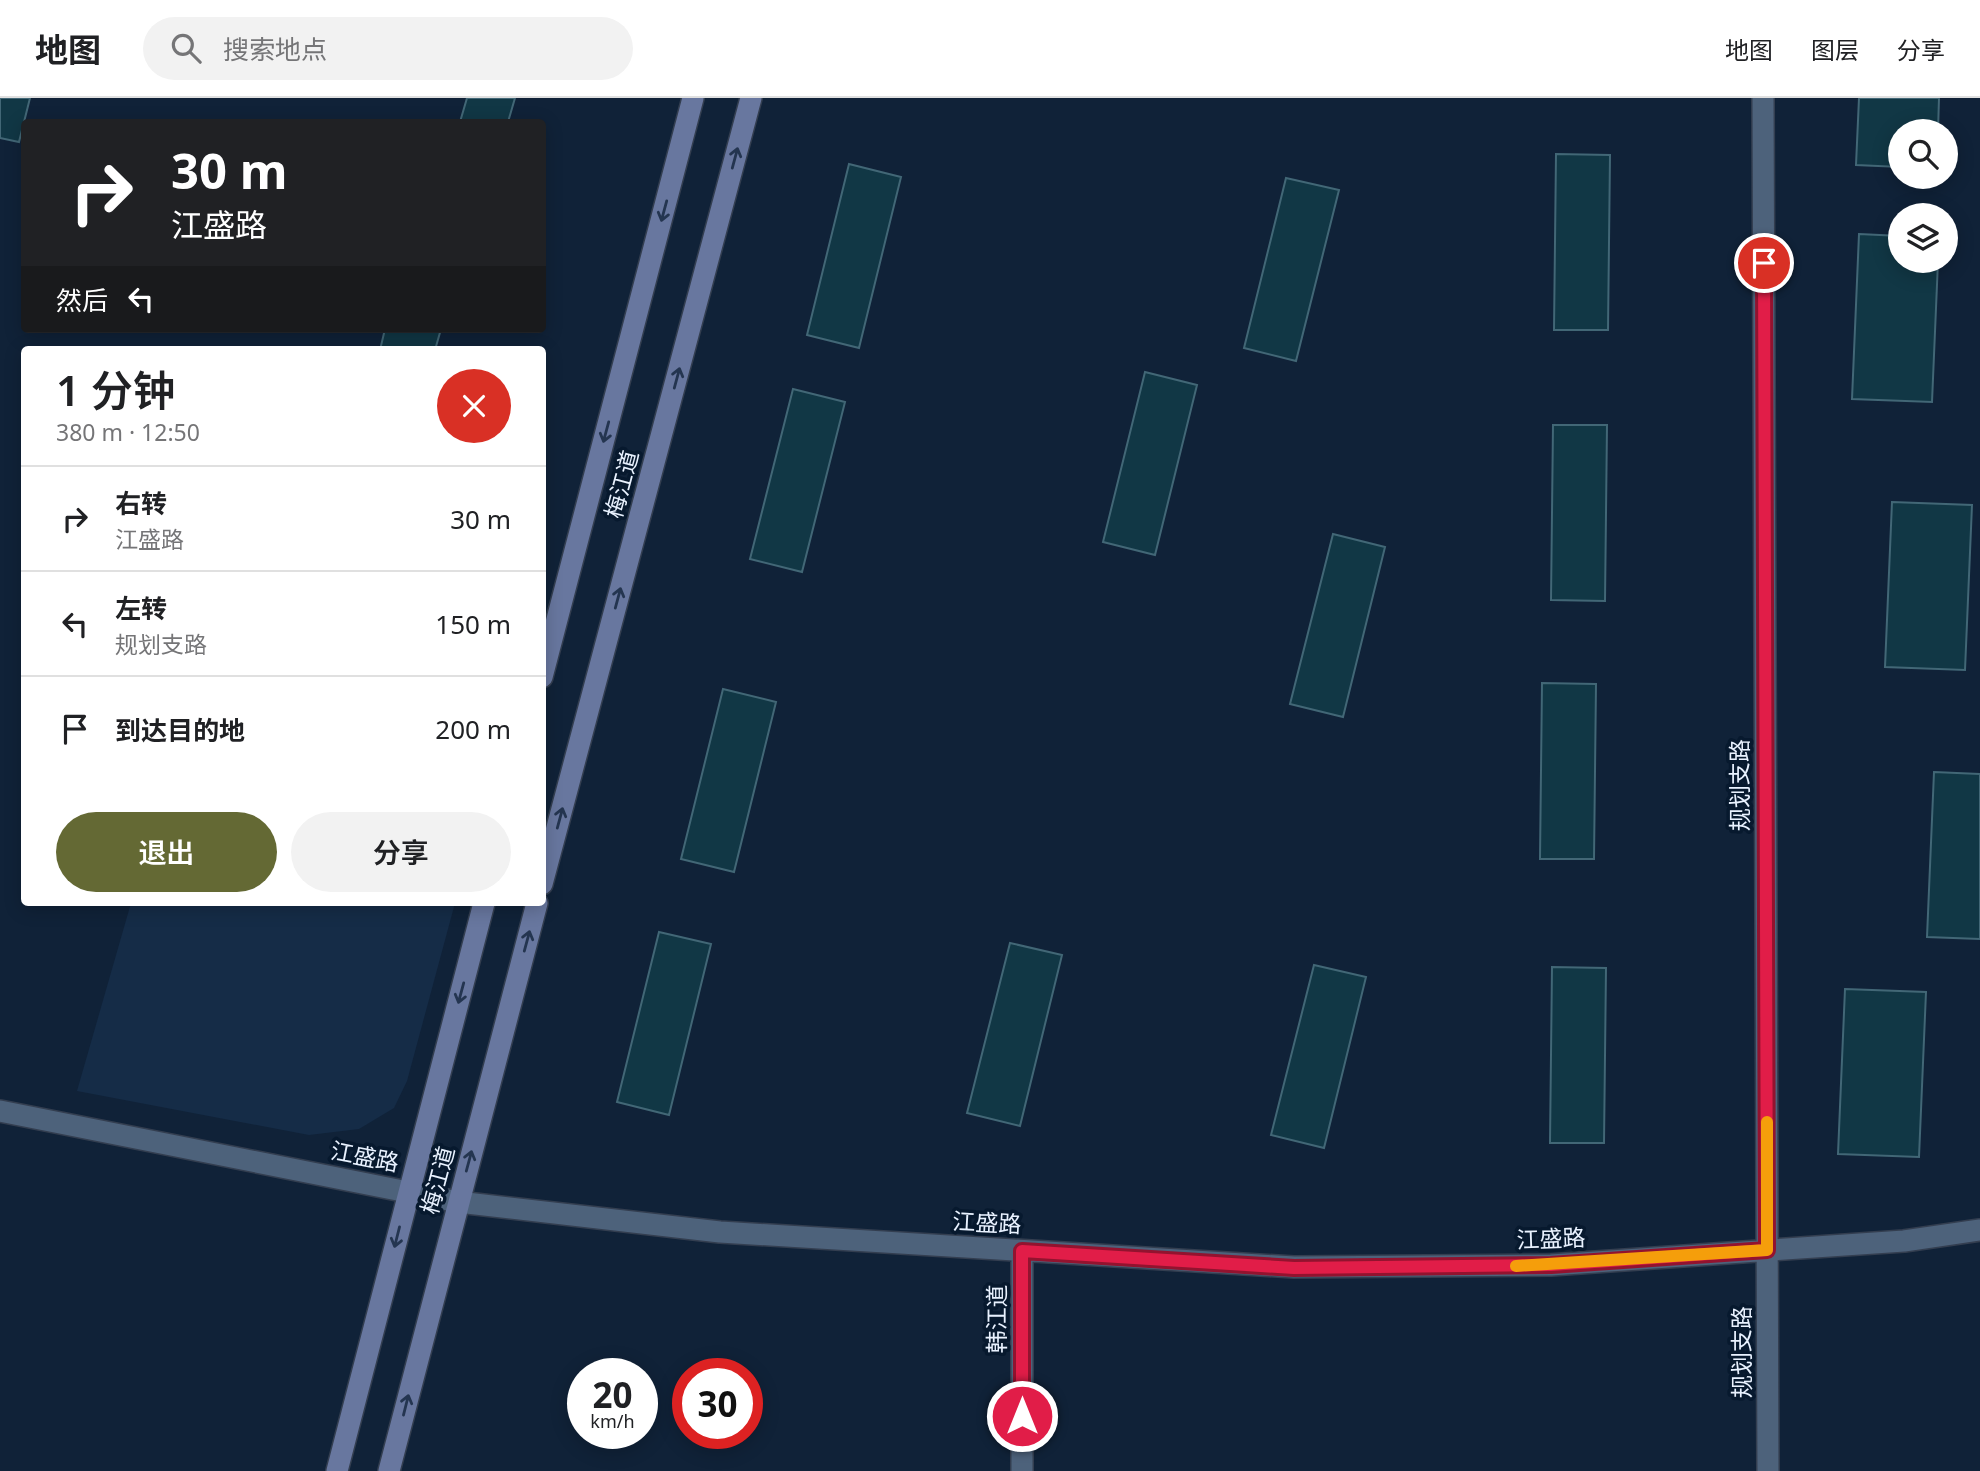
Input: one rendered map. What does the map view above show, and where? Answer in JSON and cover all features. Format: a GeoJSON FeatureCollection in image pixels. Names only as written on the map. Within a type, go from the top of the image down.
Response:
{"type":"FeatureCollection","features":[{"type":"Feature","properties":{"kind":"street","name":"梅江道"},"geometry":{"type":"LineString","coordinates":[[546,662],[693,98]]}},
{"type":"Feature","properties":{"kind":"street","name":"梅江道"},"geometry":{"type":"LineString","coordinates":[[546,869],[751,98]]}},
{"type":"Feature","properties":{"kind":"street","name":"规划支路"},"geometry":{"type":"LineString","coordinates":[[1763,98],[1768,1471]]}},
{"type":"Feature","properties":{"kind":"street","name":"梅江道"},"geometry":{"type":"LineString","coordinates":[[337,1471],[483,906]]}},
{"type":"Feature","properties":{"kind":"street","name":"梅江道"},"geometry":{"type":"LineString","coordinates":[[389,1471],[536,906]]}},
{"type":"Feature","properties":{"kind":"street","name":"江盛路"},"geometry":{"type":"LineString","coordinates":[[0,1111],[458,1202],[720,1232],[1294,1268],[1551,1265],[1904,1241],[1980,1230]]}},
{"type":"Feature","properties":{"kind":"street","name":"韩江道"},"geometry":{"type":"LineString","coordinates":[[1022,1251],[1022,1471]]}},
{"type":"Feature","properties":{"kind":"shaded area"},"geometry":{"type":"Polygon","coordinates":[[[130,906],[454,906],[407,1081],[394,1108],[359,1129],[309,1135],[77,1091],[130,906]]]}},
{"type":"Feature","properties":{"kind":"building"},"geometry":{"type":"Polygon","coordinates":[[[0,98],[30,98],[25,119],[21,119],[19,142],[0,138],[0,98]]]}},
{"type":"Feature","properties":{"kind":"building"},"geometry":{"type":"Polygon","coordinates":[[[467,98],[515,98],[509,119],[461,119],[467,98]]]}},
{"type":"Feature","properties":{"kind":"building"},"geometry":{"type":"Polygon","coordinates":[[[1859,98],[1939,98],[1938,119],[1888,119],[1888,166],[1856,165],[1859,98]]]}},
{"type":"Feature","properties":{"kind":"building"},"geometry":{"type":"Polygon","coordinates":[[[1556,154],[1610,155],[1608,330],[1554,330],[1556,154]]]}},
{"type":"Feature","properties":{"kind":"building"},"geometry":{"type":"Polygon","coordinates":[[[849,164],[901,177],[859,348],[807,335],[849,164]]]}},
{"type":"Feature","properties":{"kind":"building"},"geometry":{"type":"Polygon","coordinates":[[[1286,178],[1339,190],[1296,361],[1244,348],[1286,178]]]}},
{"type":"Feature","properties":{"kind":"building"},"geometry":{"type":"Polygon","coordinates":[[[1859,234],[1888,235],[1888,273],[1937,273],[1932,402],[1852,399],[1859,234]]]}},
{"type":"Feature","properties":{"kind":"building"},"geometry":{"type":"Polygon","coordinates":[[[384,333],[440,333],[436,346],[381,346],[384,333]]]}},
{"type":"Feature","properties":{"kind":"building"},"geometry":{"type":"Polygon","coordinates":[[[1145,372],[1197,385],[1155,555],[1103,542],[1145,372]]]}},
{"type":"Feature","properties":{"kind":"building"},"geometry":{"type":"Polygon","coordinates":[[[793,389],[845,402],[802,572],[750,559],[793,389]]]}},
{"type":"Feature","properties":{"kind":"building"},"geometry":{"type":"Polygon","coordinates":[[[1553,425],[1607,425],[1605,601],[1551,600],[1553,425]]]}},
{"type":"Feature","properties":{"kind":"building"},"geometry":{"type":"Polygon","coordinates":[[[1892,502],[1972,505],[1965,670],[1885,667],[1892,502]]]}},
{"type":"Feature","properties":{"kind":"building"},"geometry":{"type":"Polygon","coordinates":[[[1333,534],[1385,547],[1343,717],[1290,704],[1333,534]]]}},
{"type":"Feature","properties":{"kind":"building"},"geometry":{"type":"Polygon","coordinates":[[[1542,683],[1596,684],[1594,859],[1540,859],[1542,683]]]}},
{"type":"Feature","properties":{"kind":"building"},"geometry":{"type":"Polygon","coordinates":[[[723,689],[776,702],[734,872],[681,859],[723,689]]]}},
{"type":"Feature","properties":{"kind":"building"},"geometry":{"type":"Polygon","coordinates":[[[1934,772],[1980,774],[1980,939],[1927,937],[1934,772]]]}},
{"type":"Feature","properties":{"kind":"building"},"geometry":{"type":"Polygon","coordinates":[[[659,932],[711,944],[669,1115],[617,1102],[659,932]]]}},
{"type":"Feature","properties":{"kind":"building"},"geometry":{"type":"Polygon","coordinates":[[[1010,943],[1062,955],[1020,1126],[967,1113],[1010,943]]]}},
{"type":"Feature","properties":{"kind":"building"},"geometry":{"type":"Polygon","coordinates":[[[1314,965],[1366,977],[1324,1148],[1271,1135],[1314,965]]]}},
{"type":"Feature","properties":{"kind":"building"},"geometry":{"type":"Polygon","coordinates":[[[1552,967],[1606,968],[1604,1143],[1550,1143],[1552,967]]]}},
{"type":"Feature","properties":{"kind":"building"},"geometry":{"type":"Polygon","coordinates":[[[1845,989],[1926,992],[1919,1157],[1838,1154],[1845,989]]]}},
{"type":"Feature","properties":{"kind":"slow traffic"},"geometry":{"type":"LineString","coordinates":[[1516,1266],[1767,1250],[1767,1122]]}},
{"type":"Feature","properties":{"kind":"route"},"geometry":{"type":"LineString","coordinates":[[1022,1416],[1022,1251],[1294,1268],[1551,1265],[1767,1250],[1764,263]]}}]}
